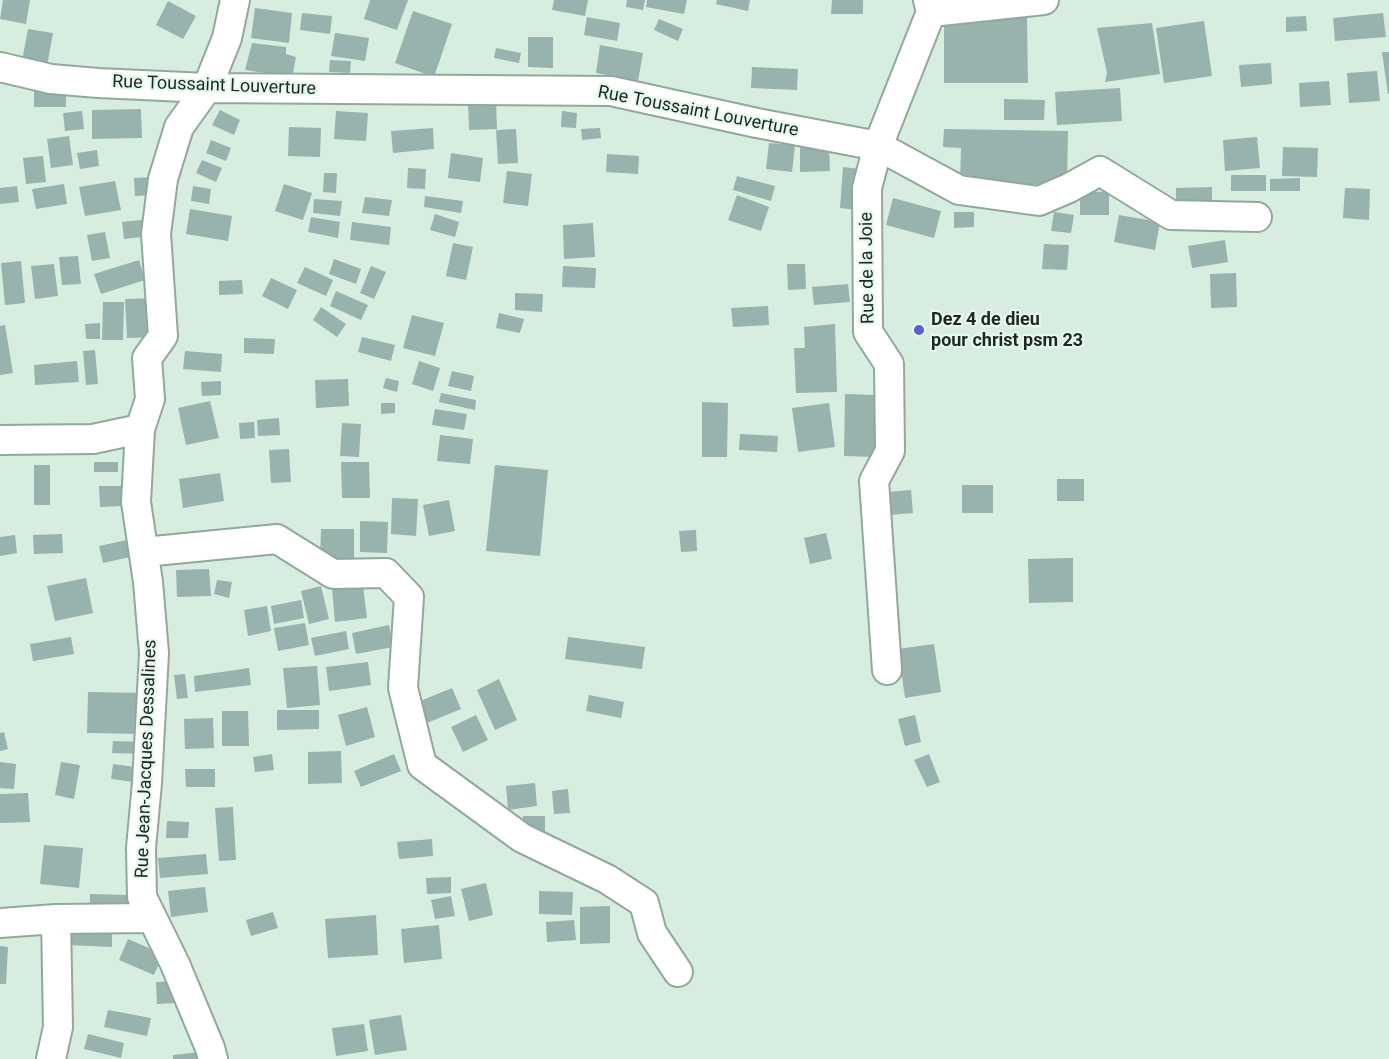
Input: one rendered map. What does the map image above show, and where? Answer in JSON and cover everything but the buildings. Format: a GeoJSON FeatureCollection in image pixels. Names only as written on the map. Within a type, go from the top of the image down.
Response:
{"type":"FeatureCollection","features":[{"type":"Feature","properties":{"kind":"street","name":"Rue Jean-Jacques Dessalines"},"geometry":{"type":"LineString","coordinates":[[213,1059],[175,964],[142,897],[141,848],[154,653],[144,552],[136,502],[140,429],[150,399],[147,358],[163,336],[156,234],[163,179],[179,127],[207,88],[227,38],[235,0]]}},
{"type":"Feature","properties":{"kind":"street"},"geometry":{"type":"LineString","coordinates":[[929,6],[1044,0]]}},
{"type":"Feature","properties":{"kind":"street","name":"Rue de la Joie"},"geometry":{"type":"LineString","coordinates":[[887,670],[874,481],[890,451],[889,364],[868,332],[867,188],[878,146],[929,6]]}},
{"type":"Feature","properties":{"kind":"street","name":"Rue Toussaint Louverture"},"geometry":{"type":"LineString","coordinates":[[0,67],[51,79],[207,88],[611,91],[757,123],[878,146],[959,190],[1039,201],[1100,171],[1171,215],[1257,217]]}},
{"type":"Feature","properties":{"kind":"street"},"geometry":{"type":"LineString","coordinates":[[0,440],[93,439],[140,429]]}},
{"type":"Feature","properties":{"kind":"street"},"geometry":{"type":"LineString","coordinates":[[144,552],[277,539],[333,574],[386,573],[409,597],[403,688],[422,765],[522,838],[607,879],[644,903],[652,933],[678,972]]}},
{"type":"Feature","properties":{"kind":"street"},"geometry":{"type":"LineString","coordinates":[[0,923],[56,919],[151,918]]}},
{"type":"Feature","properties":{"kind":"street"},"geometry":{"type":"LineString","coordinates":[[51,1059],[58,1027],[56,919]]}},
{"type":"Feature","properties":{"kind":"place","name":"Dez 4 de dieu pour christ psm 23"},"geometry":{"type":"Point","coordinates":[919,330]}}]}
